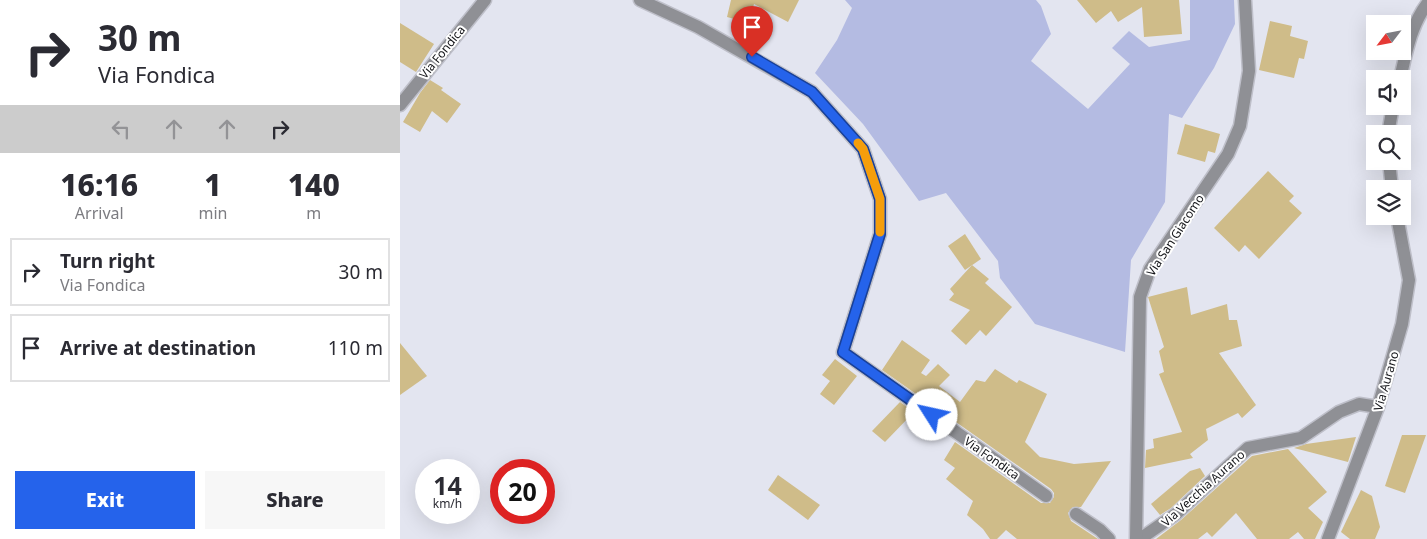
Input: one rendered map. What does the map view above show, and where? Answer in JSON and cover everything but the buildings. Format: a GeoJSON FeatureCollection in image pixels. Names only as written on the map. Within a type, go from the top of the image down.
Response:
{"type":"FeatureCollection","features":[{"type":"Feature","properties":{"kind":"street","name":"Via Fondica"},"geometry":{"type":"LineString","coordinates":[[400,104],[485,0]]}},
{"type":"Feature","properties":{"kind":"street","name":"Via Fondica"},"geometry":{"type":"LineString","coordinates":[[640,0],[698,27],[812,92],[863,149],[880,199],[880,234],[843,352],[1046,496]]}},
{"type":"Feature","properties":{"kind":"street","name":"Via San Giacomo"},"geometry":{"type":"LineString","coordinates":[[1136,539],[1140,297],[1150,268],[1228,154],[1240,126],[1249,71],[1245,0]]}},
{"type":"Feature","properties":{"kind":"street"},"geometry":{"type":"LineString","coordinates":[[1402,70],[1406,49],[1419,15],[1427,4]]}},
{"type":"Feature","properties":{"kind":"street","name":"Via Aurano"},"geometry":{"type":"LineString","coordinates":[[1328,539],[1378,407],[1402,324],[1409,280],[1399,225]]}},
{"type":"Feature","properties":{"kind":"street","name":"Via Vecchia Aurano"},"geometry":{"type":"LineString","coordinates":[[1140,539],[1176,514],[1248,448],[1301,438],[1339,412],[1359,404],[1378,407]]}},
{"type":"Feature","properties":{"kind":"street"},"geometry":{"type":"LineString","coordinates":[[1076,514],[1100,530],[1109,539]]}},
{"type":"Feature","properties":{"kind":"shaded area"},"geometry":{"type":"Polygon","coordinates":[[[845,0],[1036,0],[1041,6],[1051,34],[1031,61],[1088,109],[1130,64],[1112,48],[1129,31],[1149,47],[1190,40],[1190,0],[1234,0],[1235,24],[1214,68],[1182,118],[1169,114],[1165,202],[1131,260],[1125,352],[1035,324],[1000,278],[998,261],[946,193],[919,201],[863,124],[815,73],[837,40],[852,8],[845,0]]]}},
{"type":"Feature","properties":{"kind":"slow traffic"},"geometry":{"type":"LineString","coordinates":[[858,143],[863,149],[880,199],[880,232]]}},
{"type":"Feature","properties":{"kind":"route"},"geometry":{"type":"LineString","coordinates":[[752,57],[812,92],[863,149],[880,199],[880,234],[843,352],[932,415]]}}]}
